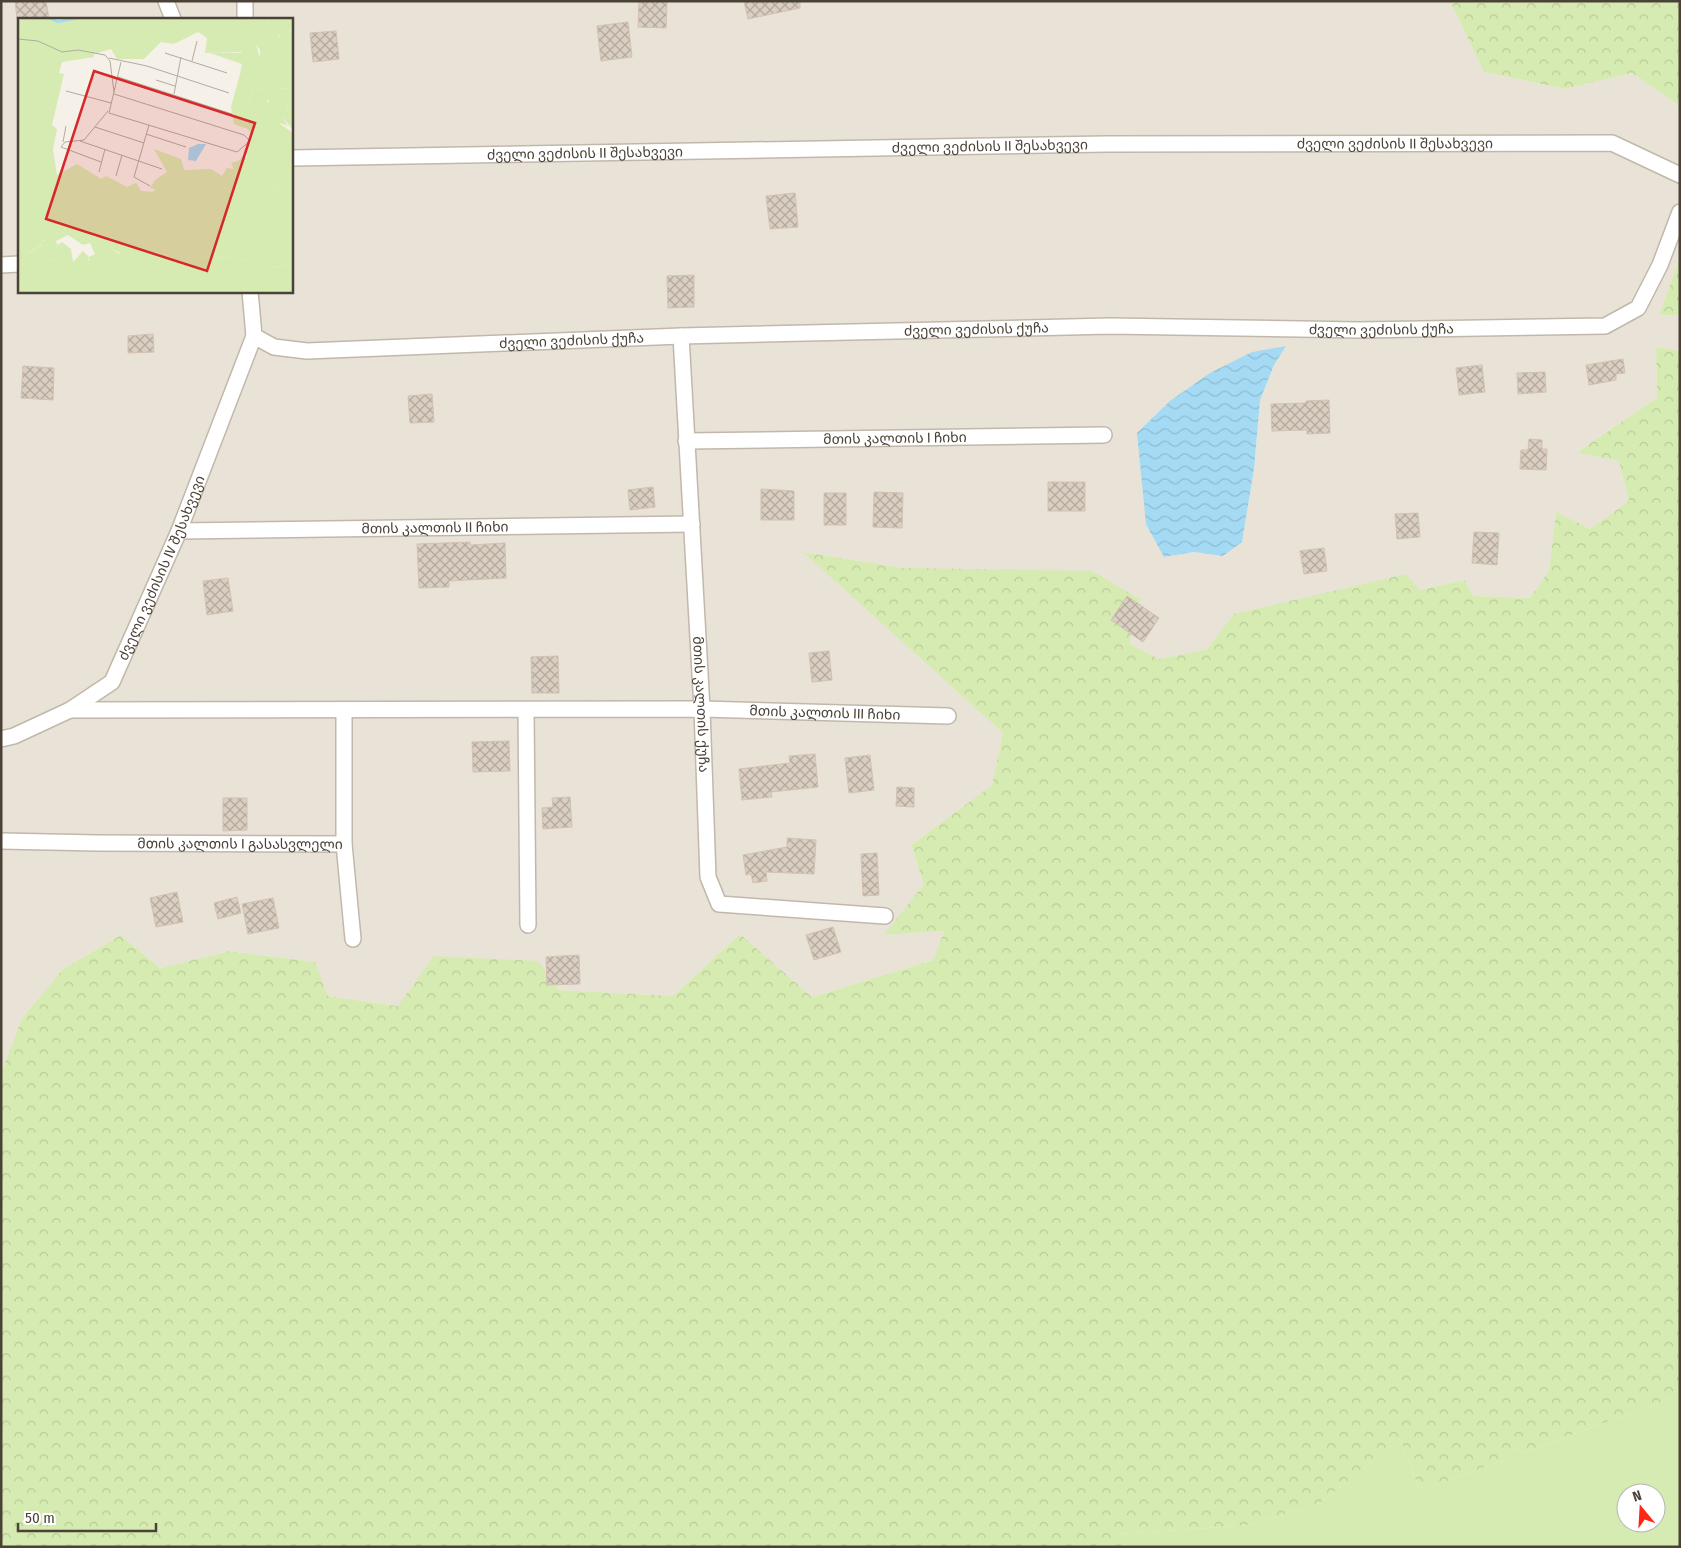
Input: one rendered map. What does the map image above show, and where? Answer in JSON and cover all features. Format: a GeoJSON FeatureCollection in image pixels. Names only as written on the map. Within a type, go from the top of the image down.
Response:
{"type":"FeatureCollection","features":[{"type":"Feature","properties":{"kind":"street"},"geometry":{"type":"LineString","coordinates":[[166,1],[173,18]]}},
{"type":"Feature","properties":{"kind":"street"},"geometry":{"type":"LineString","coordinates":[[245,1],[245,18]]}},
{"type":"Feature","properties":{"kind":"street","name":"ძველი ვეძისის II შესახვევი"},"geometry":{"type":"LineString","coordinates":[[292,158],[1106,144],[1612,142],[1680,175]]}},
{"type":"Feature","properties":{"kind":"street","name":"ძველი ვეძისის ქუჩა"},"geometry":{"type":"LineString","coordinates":[[254,336],[274,346],[307,351],[682,336],[1110,326],[1360,330],[1605,326],[1638,308],[1660,265],[1680,212]]}},
{"type":"Feature","properties":{"kind":"street"},"geometry":{"type":"LineString","coordinates":[[1,265],[18,264]]}},
{"type":"Feature","properties":{"kind":"street"},"geometry":{"type":"LineString","coordinates":[[250,292],[254,336]]}},
{"type":"Feature","properties":{"kind":"street","name":"ძველი ვეძისის IV შესახვევი"},"geometry":{"type":"LineString","coordinates":[[1,739],[14,736],[70,710],[112,682],[179,531],[254,336]]}},
{"type":"Feature","properties":{"kind":"street","name":"მთის კალთის ქუჩა"},"geometry":{"type":"LineString","coordinates":[[682,336],[686,440],[702,709],[708,876],[719,904],[885,916]]}},
{"type":"Feature","properties":{"kind":"street","name":"მთის კალთის I ჩიხი"},"geometry":{"type":"LineString","coordinates":[[686,440],[1104,435]]}},
{"type":"Feature","properties":{"kind":"street","name":"მთის კალთის II ჩიხი"},"geometry":{"type":"LineString","coordinates":[[179,531],[692,524]]}},
{"type":"Feature","properties":{"kind":"street"},"geometry":{"type":"LineString","coordinates":[[70,710],[702,709]]}},
{"type":"Feature","properties":{"kind":"street","name":"მთის კალთის III ჩიხი"},"geometry":{"type":"LineString","coordinates":[[702,709],[948,716]]}},
{"type":"Feature","properties":{"kind":"street","name":"მთის კალთის I გასასვლელი"},"geometry":{"type":"LineString","coordinates":[[1,840],[97,843],[344,844],[344,710]]}},
{"type":"Feature","properties":{"kind":"street"},"geometry":{"type":"LineString","coordinates":[[526,710],[528,925]]}},
{"type":"Feature","properties":{"kind":"street"},"geometry":{"type":"LineString","coordinates":[[344,844],[353,939]]}},
{"type":"Feature","properties":{"kind":"shaded area"},"geometry":{"type":"Polygon","coordinates":[[[1,1],[1450,1],[1484,72],[1565,89],[1632,73],[1680,106],[1680,257],[1659,315],[1680,316],[1680,351],[1656,347],[1657,398],[1578,451],[1619,461],[1629,501],[1590,529],[1556,513],[1549,571],[1530,598],[1473,596],[1465,580],[1419,590],[1235,614],[1207,649],[1159,659],[1129,643],[904,568],[804,552],[1003,733],[992,785],[911,845],[924,884],[885,935],[944,931],[933,960],[812,997],[740,934],[673,996],[558,990],[399,1006],[328,996],[314,962],[229,951],[160,968],[121,935],[63,969],[22,1018],[1,1073],[1,1]],[[1285,347],[1252,352],[1164,557],[1194,552],[1223,556],[1242,542],[1254,469],[1260,400],[1274,365],[1285,347]]]}},
{"type":"Feature","properties":{"kind":"green space"},"geometry":{"type":"Polygon","coordinates":[[[1450,1],[1680,1],[1680,106],[1632,73],[1565,89],[1484,72],[1450,1]]]}},
{"type":"Feature","properties":{"kind":"green space"},"geometry":{"type":"Polygon","coordinates":[[[1680,257],[1680,316],[1659,315],[1680,257]]]}},
{"type":"Feature","properties":{"kind":"green space"},"geometry":{"type":"Polygon","coordinates":[[[1656,347],[1680,351],[1680,1395],[1420,1491],[1400,1439],[1320,1503],[1251,1525],[1120,1534],[1126,1547],[1,1547],[1,1073],[22,1018],[63,969],[121,935],[160,968],[229,951],[315,962],[328,996],[398,1006],[434,956],[538,961],[558,990],[673,996],[740,934],[812,997],[933,960],[944,931],[884,935],[924,884],[911,845],[992,785],[1003,733],[803,552],[904,568],[1092,571],[1140,599],[1129,643],[1159,659],[1207,649],[1234,614],[1406,574],[1419,590],[1465,580],[1473,596],[1530,598],[1549,571],[1556,512],[1590,529],[1629,501],[1619,461],[1577,452],[1657,398],[1656,347]]]}},
{"type":"Feature","properties":{"kind":"green space"},"geometry":{"type":"Polygon","coordinates":[[[1680,1395],[1680,1547],[1126,1547],[1120,1534],[1251,1525],[1320,1503],[1400,1439],[1420,1491],[1680,1395]]]}},
{"type":"Feature","properties":{"kind":"water"},"geometry":{"type":"Polygon","coordinates":[[[1286,346],[1274,365],[1260,400],[1254,469],[1242,542],[1223,556],[1194,552],[1164,557],[1146,524],[1137,433],[1170,401],[1210,373],[1252,352],[1286,346]]]}},
{"type":"Feature","properties":{"kind":"building"},"geometry":{"type":"Polygon","coordinates":[[[15,1],[46,1],[49,18],[17,19],[15,1]]]}},
{"type":"Feature","properties":{"kind":"building"},"geometry":{"type":"Polygon","coordinates":[[[639,1],[667,1],[666,28],[638,27],[639,1]]]}},
{"type":"Feature","properties":{"kind":"building"},"geometry":{"type":"Polygon","coordinates":[[[744,1],[800,1],[800,8],[748,19],[744,1]]]}},
{"type":"Feature","properties":{"kind":"building"},"geometry":{"type":"Polygon","coordinates":[[[628,22],[632,57],[601,61],[597,26],[628,22]]]}},
{"type":"Feature","properties":{"kind":"building"},"geometry":{"type":"Polygon","coordinates":[[[336,31],[339,59],[313,62],[310,33],[336,31]]]}},
{"type":"Feature","properties":{"kind":"building"},"geometry":{"type":"Polygon","coordinates":[[[795,193],[798,227],[770,229],[766,196],[795,193]]]}},
{"type":"Feature","properties":{"kind":"building"},"geometry":{"type":"Polygon","coordinates":[[[694,275],[694,307],[668,308],[667,276],[694,275]]]}},
{"type":"Feature","properties":{"kind":"building"},"geometry":{"type":"Polygon","coordinates":[[[153,334],[154,352],[128,353],[128,336],[153,334]]]}},
{"type":"Feature","properties":{"kind":"building"},"geometry":{"type":"Polygon","coordinates":[[[1623,359],[1625,373],[1616,374],[1616,380],[1589,385],[1586,365],[1623,359]]]}},
{"type":"Feature","properties":{"kind":"building"},"geometry":{"type":"Polygon","coordinates":[[[1482,365],[1485,392],[1459,395],[1456,368],[1482,365]]]}},
{"type":"Feature","properties":{"kind":"building"},"geometry":{"type":"Polygon","coordinates":[[[23,366],[54,368],[53,400],[21,398],[23,366]]]}},
{"type":"Feature","properties":{"kind":"building"},"geometry":{"type":"Polygon","coordinates":[[[1545,372],[1546,392],[1518,394],[1517,373],[1545,372]]]}},
{"type":"Feature","properties":{"kind":"building"},"geometry":{"type":"Polygon","coordinates":[[[432,394],[434,422],[410,423],[408,396],[432,394]]]}},
{"type":"Feature","properties":{"kind":"building"},"geometry":{"type":"Polygon","coordinates":[[[1329,400],[1330,433],[1307,434],[1307,430],[1272,431],[1271,404],[1329,400]]]}},
{"type":"Feature","properties":{"kind":"building"},"geometry":{"type":"Polygon","coordinates":[[[1529,439],[1542,440],[1542,449],[1547,449],[1546,470],[1520,469],[1521,450],[1528,450],[1529,439]]]}},
{"type":"Feature","properties":{"kind":"building"},"geometry":{"type":"Polygon","coordinates":[[[1048,482],[1085,482],[1085,511],[1048,511],[1048,482]]]}},
{"type":"Feature","properties":{"kind":"building"},"geometry":{"type":"Polygon","coordinates":[[[653,487],[655,507],[630,510],[628,490],[653,487]]]}},
{"type":"Feature","properties":{"kind":"building"},"geometry":{"type":"Polygon","coordinates":[[[761,489],[794,491],[794,520],[761,520],[761,489]]]}},
{"type":"Feature","properties":{"kind":"building"},"geometry":{"type":"Polygon","coordinates":[[[874,492],[903,493],[902,528],[873,527],[874,492]]]}},
{"type":"Feature","properties":{"kind":"building"},"geometry":{"type":"Polygon","coordinates":[[[824,493],[846,493],[846,525],[824,525],[824,493]]]}},
{"type":"Feature","properties":{"kind":"building"},"geometry":{"type":"Polygon","coordinates":[[[1418,513],[1420,537],[1397,539],[1395,514],[1418,513]]]}},
{"type":"Feature","properties":{"kind":"building"},"geometry":{"type":"Polygon","coordinates":[[[1474,532],[1499,533],[1497,565],[1472,563],[1474,532]]]}},
{"type":"Feature","properties":{"kind":"building"},"geometry":{"type":"Polygon","coordinates":[[[470,542],[471,545],[505,543],[506,578],[449,581],[449,587],[419,588],[417,544],[470,542]]]}},
{"type":"Feature","properties":{"kind":"building"},"geometry":{"type":"Polygon","coordinates":[[[1324,548],[1327,571],[1304,574],[1300,551],[1324,548]]]}},
{"type":"Feature","properties":{"kind":"building"},"geometry":{"type":"Polygon","coordinates":[[[228,578],[233,611],[207,615],[203,581],[228,578]]]}},
{"type":"Feature","properties":{"kind":"building"},"geometry":{"type":"Polygon","coordinates":[[[1127,596],[1159,618],[1143,642],[1111,620],[1127,596]]]}},
{"type":"Feature","properties":{"kind":"building"},"geometry":{"type":"Polygon","coordinates":[[[829,651],[832,680],[812,682],[809,653],[829,651]]]}},
{"type":"Feature","properties":{"kind":"building"},"geometry":{"type":"Polygon","coordinates":[[[558,656],[559,693],[532,693],[531,657],[558,656]]]}},
{"type":"Feature","properties":{"kind":"building"},"geometry":{"type":"Polygon","coordinates":[[[509,741],[510,771],[473,772],[472,742],[509,741]]]}},
{"type":"Feature","properties":{"kind":"building"},"geometry":{"type":"Polygon","coordinates":[[[815,754],[818,787],[771,792],[772,797],[742,800],[739,769],[790,763],[789,756],[815,754]]]}},
{"type":"Feature","properties":{"kind":"building"},"geometry":{"type":"Polygon","coordinates":[[[870,755],[874,790],[849,793],[845,758],[870,755]]]}},
{"type":"Feature","properties":{"kind":"building"},"geometry":{"type":"Polygon","coordinates":[[[897,787],[914,788],[914,807],[896,806],[897,787]]]}},
{"type":"Feature","properties":{"kind":"building"},"geometry":{"type":"Polygon","coordinates":[[[570,797],[572,827],[543,829],[542,808],[553,807],[552,798],[570,797]]]}},
{"type":"Feature","properties":{"kind":"building"},"geometry":{"type":"Polygon","coordinates":[[[223,798],[247,798],[247,830],[223,831],[223,798]]]}},
{"type":"Feature","properties":{"kind":"building"},"geometry":{"type":"Polygon","coordinates":[[[787,838],[816,840],[814,874],[766,872],[767,881],[753,883],[751,874],[746,875],[743,855],[787,847],[787,838]]]}},
{"type":"Feature","properties":{"kind":"building"},"geometry":{"type":"Polygon","coordinates":[[[877,853],[879,895],[863,896],[861,854],[877,853]]]}},
{"type":"Feature","properties":{"kind":"building"},"geometry":{"type":"Polygon","coordinates":[[[177,892],[183,922],[156,927],[150,898],[177,892]]]}},
{"type":"Feature","properties":{"kind":"building"},"geometry":{"type":"Polygon","coordinates":[[[237,897],[241,913],[218,919],[214,903],[237,897]]]}},
{"type":"Feature","properties":{"kind":"building"},"geometry":{"type":"Polygon","coordinates":[[[273,898],[279,928],[248,934],[242,904],[273,898]]]}},
{"type":"Feature","properties":{"kind":"building"},"geometry":{"type":"Polygon","coordinates":[[[833,927],[841,952],[814,960],[806,935],[833,927]]]}},
{"type":"Feature","properties":{"kind":"building"},"geometry":{"type":"Polygon","coordinates":[[[579,955],[580,984],[547,985],[546,957],[579,955]]]}}]}
